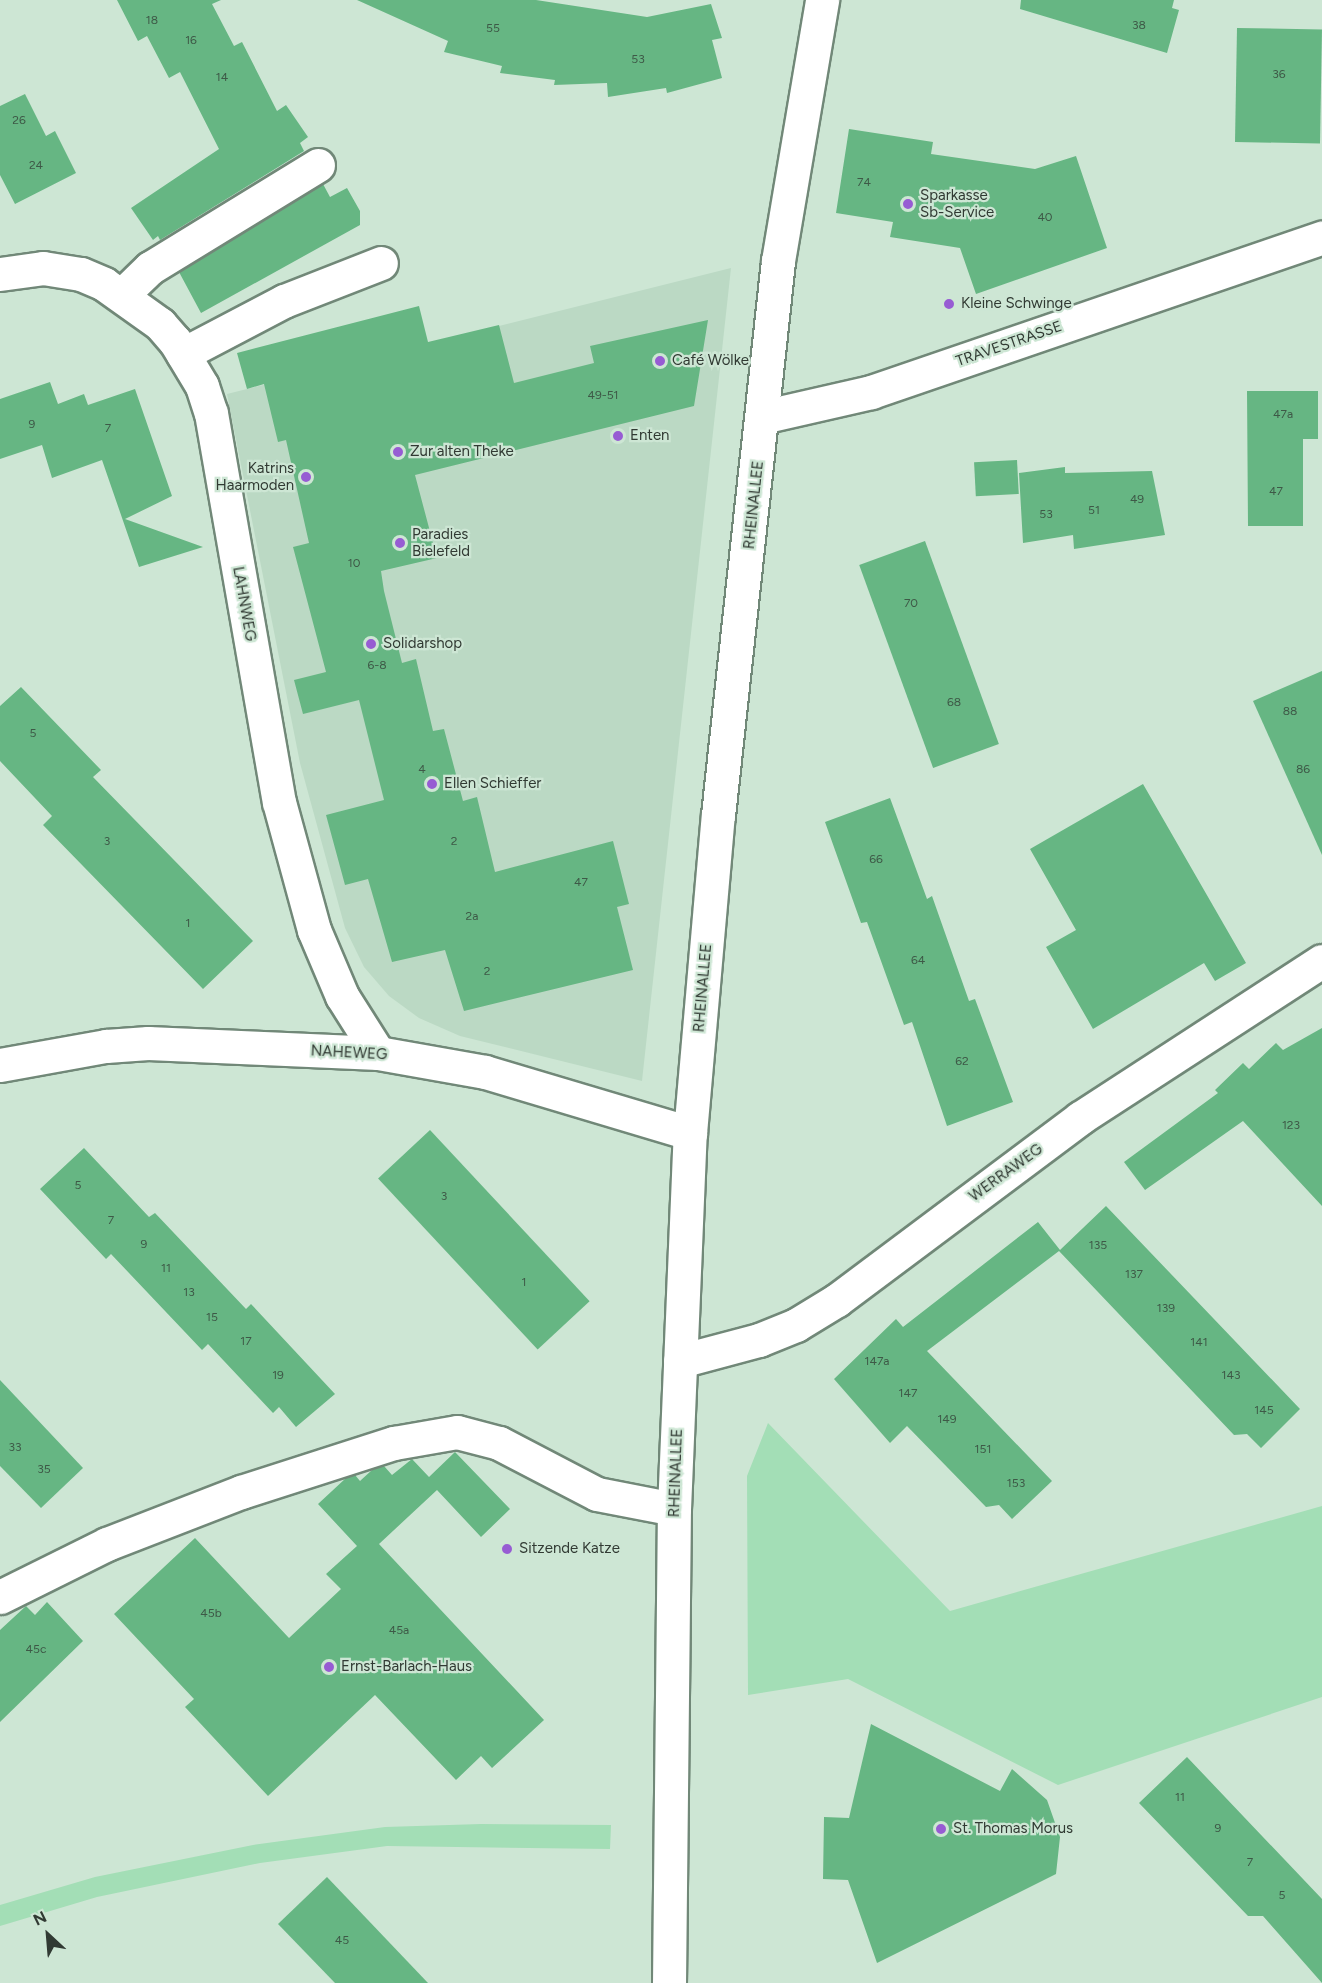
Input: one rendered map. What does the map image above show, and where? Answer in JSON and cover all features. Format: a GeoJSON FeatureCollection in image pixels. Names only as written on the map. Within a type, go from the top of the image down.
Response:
{"type":"FeatureCollection","features":[{"type":"Feature","properties":{"kind":"street","name":"RHEINALLEE"},"geometry":{"type":"LineString","coordinates":[[669,1983],[675,1509],[690,1133],[718,814],[778,261],[822,0]]}},
{"type":"Feature","properties":{"kind":"street"},"geometry":{"type":"LineString","coordinates":[[122,295],[150,268],[318,165]]}},
{"type":"Feature","properties":{"kind":"street","name":"TRAVESTRASSE"},"geometry":{"type":"LineString","coordinates":[[762,417],[871,392],[1322,238]]}},
{"type":"Feature","properties":{"kind":"street"},"geometry":{"type":"LineString","coordinates":[[183,354],[284,300],[381,263]]}},
{"type":"Feature","properties":{"kind":"street","name":"LAHNWEG"},"geometry":{"type":"LineString","coordinates":[[0,274],[43,268],[81,274],[122,295],[160,324],[183,354],[211,413],[279,802],[304,898],[342,996],[378,1053]]}},
{"type":"Feature","properties":{"kind":"street","name":"WERRAWEG"},"geometry":{"type":"LineString","coordinates":[[680,1361],[759,1340],[796,1325],[837,1300],[1080,1119],[1322,961]]}},
{"type":"Feature","properties":{"kind":"street","name":"NAHEWEG"},"geometry":{"type":"LineString","coordinates":[[0,1065],[106,1046],[148,1043],[378,1053],[484,1072],[690,1133]]}},
{"type":"Feature","properties":{"kind":"street"},"geometry":{"type":"LineString","coordinates":[[0,1597],[107,1544],[219,1500],[394,1443],[457,1432],[499,1443],[597,1494],[675,1509]]}},
{"type":"Feature","properties":{"kind":"shaded area"},"geometry":{"type":"Polygon","coordinates":[[[731,268],[642,1081],[460,1036],[419,1018],[389,996],[364,967],[345,928],[300,763],[227,394],[731,268]]]}},
{"type":"Feature","properties":{"kind":"green space"},"geometry":{"type":"Polygon","coordinates":[[[768,1423],[950,1611],[1322,1506],[1322,1697],[1058,1785],[848,1679],[748,1695],[747,1476],[768,1423]]]}},
{"type":"Feature","properties":{"kind":"green space"},"geometry":{"type":"Polygon","coordinates":[[[481,1824],[611,1825],[610,1849],[387,1846],[260,1863],[97,1897],[0,1926],[0,1905],[95,1877],[253,1845],[385,1827],[481,1824]]]}},
{"type":"Feature","properties":{"kind":"building"},"geometry":{"type":"Polygon","coordinates":[[[117,0],[221,0],[212,4],[234,46],[242,42],[277,111],[286,105],[308,137],[300,143],[304,151],[160,240],[158,236],[153,240],[131,208],[219,149],[180,72],[169,78],[147,36],[138,41],[117,0]]]}},
{"type":"Feature","properties":{"kind":"building"},"geometry":{"type":"Polygon","coordinates":[[[357,0],[536,0],[647,17],[711,4],[722,38],[712,40],[722,78],[667,93],[666,88],[608,97],[607,83],[554,85],[555,80],[500,73],[502,66],[444,52],[448,41],[357,0]]]}},
{"type":"Feature","properties":{"kind":"building"},"geometry":{"type":"Polygon","coordinates":[[[1021,0],[1174,0],[1172,8],[1179,10],[1167,53],[1020,9],[1021,0]]]}},
{"type":"Feature","properties":{"kind":"building"},"geometry":{"type":"Polygon","coordinates":[[[1237,28],[1322,29],[1320,143],[1235,142],[1237,28]]]}},
{"type":"Feature","properties":{"kind":"building"},"geometry":{"type":"Polygon","coordinates":[[[25,94],[46,136],[55,131],[76,173],[15,204],[0,175],[0,106],[25,94]]]}},
{"type":"Feature","properties":{"kind":"building"},"geometry":{"type":"Polygon","coordinates":[[[849,129],[933,142],[931,154],[1035,169],[1076,156],[1107,248],[976,294],[960,248],[890,237],[893,222],[836,213],[849,129]]]}},
{"type":"Feature","properties":{"kind":"building"},"geometry":{"type":"Polygon","coordinates":[[[323,184],[330,197],[347,188],[360,211],[360,225],[201,313],[179,272],[323,184]]]}},
{"type":"Feature","properties":{"kind":"building"},"geometry":{"type":"Polygon","coordinates":[[[419,306],[428,342],[499,325],[514,383],[594,363],[590,346],[708,320],[694,406],[415,475],[437,558],[381,571],[402,663],[416,659],[433,731],[444,729],[463,801],[477,797],[495,872],[613,841],[629,904],[617,907],[633,970],[464,1011],[445,950],[392,962],[368,879],[345,885],[326,815],[384,800],[359,700],[303,714],[294,680],[326,672],[293,547],[309,543],[286,440],[278,442],[264,384],[247,389],[237,353],[419,306]]]}},
{"type":"Feature","properties":{"kind":"building"},"geometry":{"type":"Polygon","coordinates":[[[50,382],[58,404],[84,394],[88,405],[135,389],[172,496],[125,519],[203,547],[139,567],[102,460],[52,478],[42,445],[0,459],[0,399],[50,382]]]}},
{"type":"Feature","properties":{"kind":"building"},"geometry":{"type":"Polygon","coordinates":[[[1247,391],[1318,391],[1318,439],[1303,439],[1303,526],[1248,526],[1247,391]]]}},
{"type":"Feature","properties":{"kind":"building"},"geometry":{"type":"Polygon","coordinates":[[[1017,460],[1019,494],[976,496],[974,462],[1017,460]]]}},
{"type":"Feature","properties":{"kind":"building"},"geometry":{"type":"Polygon","coordinates":[[[1065,467],[1065,473],[1152,471],[1165,535],[1074,549],[1073,535],[1023,543],[1019,473],[1065,467]]]}},
{"type":"Feature","properties":{"kind":"building"},"geometry":{"type":"Polygon","coordinates":[[[925,541],[999,744],[933,768],[859,565],[925,541]]]}},
{"type":"Feature","properties":{"kind":"building"},"geometry":{"type":"Polygon","coordinates":[[[1322,671],[1322,855],[1253,701],[1322,671]]]}},
{"type":"Feature","properties":{"kind":"building"},"geometry":{"type":"Polygon","coordinates":[[[21,687],[101,770],[93,777],[253,941],[203,989],[43,825],[52,816],[0,761],[0,706],[21,687]]]}},
{"type":"Feature","properties":{"kind":"building"},"geometry":{"type":"Polygon","coordinates":[[[1143,784],[1246,963],[1215,981],[1204,963],[1093,1029],[1046,947],[1076,930],[1030,849],[1143,784]]]}},
{"type":"Feature","properties":{"kind":"building"},"geometry":{"type":"Polygon","coordinates":[[[890,798],[927,899],[932,896],[969,1001],[975,999],[1013,1102],[947,1126],[912,1022],[904,1025],[867,922],[861,923],[825,822],[890,798]]]}},
{"type":"Feature","properties":{"kind":"building"},"geometry":{"type":"Polygon","coordinates":[[[1322,1028],[1322,1206],[1243,1121],[1145,1190],[1124,1162],[1218,1093],[1215,1090],[1243,1063],[1249,1069],[1276,1043],[1283,1050],[1322,1028]]]}},
{"type":"Feature","properties":{"kind":"building"},"geometry":{"type":"Polygon","coordinates":[[[430,1130],[590,1301],[538,1350],[378,1178],[430,1130]]]}},
{"type":"Feature","properties":{"kind":"building"},"geometry":{"type":"Polygon","coordinates":[[[84,1148],[149,1217],[155,1213],[246,1309],[251,1304],[335,1394],[296,1427],[279,1407],[273,1413],[208,1344],[202,1350],[111,1254],[106,1259],[40,1189],[84,1148]]]}},
{"type":"Feature","properties":{"kind":"building"},"geometry":{"type":"Polygon","coordinates":[[[1106,1206],[1300,1409],[1261,1448],[1247,1434],[1234,1435],[1059,1251],[927,1351],[1052,1481],[1012,1519],[999,1505],[986,1507],[907,1426],[890,1443],[834,1379],[896,1319],[903,1327],[1038,1222],[1060,1250],[1106,1206]]]}},
{"type":"Feature","properties":{"kind":"building"},"geometry":{"type":"Polygon","coordinates":[[[0,1380],[83,1468],[41,1508],[0,1466],[0,1380]]]}},
{"type":"Feature","properties":{"kind":"building","name":"Ernst-Barlach-Haus"},"geometry":{"type":"Polygon","coordinates":[[[455,1452],[510,1509],[481,1537],[437,1490],[379,1544],[544,1720],[492,1768],[481,1756],[456,1780],[375,1695],[268,1796],[185,1707],[194,1699],[114,1614],[195,1538],[289,1638],[341,1589],[326,1574],[357,1546],[318,1504],[346,1478],[355,1475],[360,1481],[372,1470],[384,1466],[392,1475],[412,1459],[429,1477],[455,1452]]]}},
{"type":"Feature","properties":{"kind":"building"},"geometry":{"type":"Polygon","coordinates":[[[47,1602],[83,1641],[0,1722],[0,1630],[26,1606],[35,1615],[47,1602]]]}},
{"type":"Feature","properties":{"kind":"building","name":"St. Thomas Morus"},"geometry":{"type":"Polygon","coordinates":[[[871,1724],[1000,1791],[1012,1769],[1047,1800],[1060,1837],[1056,1874],[877,1963],[848,1880],[823,1879],[824,1817],[849,1818],[871,1724]]]}},
{"type":"Feature","properties":{"kind":"building"},"geometry":{"type":"Polygon","coordinates":[[[1187,1757],[1322,1899],[1322,1983],[1263,1916],[1248,1916],[1139,1803],[1187,1757]]]}},
{"type":"Feature","properties":{"kind":"building"},"geometry":{"type":"Polygon","coordinates":[[[327,1877],[428,1983],[335,1983],[278,1924],[327,1877]]]}},
{"type":"Feature","properties":{"kind":"place","name":"Sparkasse Sb-Service"},"geometry":{"type":"Point","coordinates":[908,204]}},
{"type":"Feature","properties":{"kind":"place","name":"Kleine Schwinge"},"geometry":{"type":"Point","coordinates":[949,304]}},
{"type":"Feature","properties":{"kind":"place","name":"Café Wölke"},"geometry":{"type":"Point","coordinates":[660,361]}},
{"type":"Feature","properties":{"kind":"place","name":"Enten"},"geometry":{"type":"Point","coordinates":[618,436]}},
{"type":"Feature","properties":{"kind":"place","name":"Zur alten Theke"},"geometry":{"type":"Point","coordinates":[398,452]}},
{"type":"Feature","properties":{"kind":"place","name":"Katrins Haarmoden"},"geometry":{"type":"Point","coordinates":[306,477]}},
{"type":"Feature","properties":{"kind":"place","name":"Paradies Bielefeld"},"geometry":{"type":"Point","coordinates":[400,543]}},
{"type":"Feature","properties":{"kind":"place","name":"Solidarshop"},"geometry":{"type":"Point","coordinates":[371,644]}},
{"type":"Feature","properties":{"kind":"place","name":"Ellen Schieffer"},"geometry":{"type":"Point","coordinates":[432,784]}},
{"type":"Feature","properties":{"kind":"place","name":"Sitzende Katze"},"geometry":{"type":"Point","coordinates":[507,1549]}},
{"type":"Feature","properties":{"kind":"place","name":"Ernst-Barlach-Haus"},"geometry":{"type":"Point","coordinates":[329,1667]}},
{"type":"Feature","properties":{"kind":"place","name":"St. Thomas Morus"},"geometry":{"type":"Point","coordinates":[941,1829]}}]}
